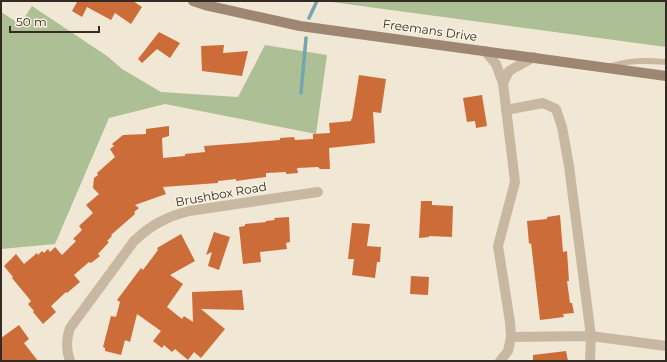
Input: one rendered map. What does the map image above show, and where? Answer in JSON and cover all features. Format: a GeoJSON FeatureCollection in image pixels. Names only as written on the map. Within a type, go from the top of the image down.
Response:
{"type":"FeatureCollection","features":[{"type":"Feature","properties":{"kind":"main road","name":"Freemans Drive"},"geometry":{"type":"LineString","coordinates":[[193,1],[205,6],[300,26],[666,76]]}},
{"type":"Feature","properties":{"kind":"street"},"geometry":{"type":"LineString","coordinates":[[485,51],[496,64],[503,83],[515,182],[498,246],[511,337],[508,351],[500,361]]}},
{"type":"Feature","properties":{"kind":"street"},"geometry":{"type":"LineString","coordinates":[[503,83],[509,71],[534,57]]}},
{"type":"Feature","properties":{"kind":"street"},"geometry":{"type":"LineString","coordinates":[[506,110],[543,103],[556,109],[562,127],[569,166],[591,336],[590,361]]}},
{"type":"Feature","properties":{"kind":"street","name":"Brushbox Road"},"geometry":{"type":"LineString","coordinates":[[70,361],[67,346],[67,338],[70,328],[134,241],[146,230],[174,215],[189,211],[318,192]]}},
{"type":"Feature","properties":{"kind":"street"},"geometry":{"type":"LineString","coordinates":[[511,337],[591,336],[666,346]]}},
{"type":"Feature","properties":{"kind":"lane"},"geometry":{"type":"LineString","coordinates":[[607,67],[624,62],[644,60],[666,62]]}},
{"type":"Feature","properties":{"kind":"green space"},"geometry":{"type":"Polygon","coordinates":[[[324,1],[666,1],[666,47],[324,1]]]}},
{"type":"Feature","properties":{"kind":"green space"},"geometry":{"type":"Polygon","coordinates":[[[32,6],[107,56],[122,69],[161,92],[238,97],[265,45],[327,55],[316,134],[165,104],[109,118],[55,244],[1,249],[1,12],[20,24],[32,6]]]}},
{"type":"Feature","properties":{"kind":"building"},"geometry":{"type":"Polygon","coordinates":[[[76,1],[133,1],[142,7],[131,24],[115,13],[111,20],[87,7],[82,17],[72,11],[77,2],[76,1]]]}},
{"type":"Feature","properties":{"kind":"building"},"geometry":{"type":"Polygon","coordinates":[[[159,32],[180,43],[170,58],[157,49],[142,63],[138,59],[159,32]]]}},
{"type":"Feature","properties":{"kind":"building"},"geometry":{"type":"Polygon","coordinates":[[[224,45],[223,53],[248,51],[242,76],[202,71],[201,46],[224,45]]]}},
{"type":"Feature","properties":{"kind":"building"},"geometry":{"type":"Polygon","coordinates":[[[359,75],[386,79],[381,113],[373,112],[375,143],[329,148],[330,169],[320,169],[318,167],[297,168],[298,173],[266,173],[266,177],[236,181],[236,179],[218,181],[218,183],[163,187],[166,194],[135,205],[139,208],[134,212],[135,214],[111,235],[112,236],[107,241],[109,242],[98,254],[100,256],[91,263],[89,262],[74,275],[80,282],[67,293],[66,292],[51,306],[56,312],[43,324],[28,304],[31,301],[4,266],[16,254],[24,264],[37,253],[38,255],[42,251],[44,253],[48,249],[50,252],[55,247],[62,255],[76,241],[73,239],[82,230],[79,226],[93,213],[86,205],[99,194],[93,188],[94,178],[98,175],[97,173],[115,157],[110,149],[114,146],[112,144],[123,135],[146,134],[146,129],[169,126],[169,136],[162,138],[163,158],[205,152],[204,146],[280,140],[280,138],[294,137],[295,140],[313,139],[313,134],[330,133],[329,123],[351,121],[359,75]]]}},
{"type":"Feature","properties":{"kind":"building"},"geometry":{"type":"Polygon","coordinates":[[[482,95],[487,126],[476,128],[475,121],[467,122],[463,98],[482,95]]]}},
{"type":"Feature","properties":{"kind":"building"},"geometry":{"type":"Polygon","coordinates":[[[421,201],[432,201],[432,205],[453,206],[452,237],[429,236],[419,238],[421,201]]]}},
{"type":"Feature","properties":{"kind":"building"},"geometry":{"type":"Polygon","coordinates":[[[560,215],[563,252],[567,251],[569,281],[567,281],[570,303],[572,303],[574,313],[563,314],[564,317],[540,320],[527,221],[547,219],[547,217],[560,215]]]}},
{"type":"Feature","properties":{"kind":"building"},"geometry":{"type":"Polygon","coordinates":[[[289,217],[290,242],[286,243],[287,249],[260,252],[261,262],[243,264],[239,227],[245,226],[245,224],[275,220],[274,218],[289,217]]]}},
{"type":"Feature","properties":{"kind":"building"},"geometry":{"type":"Polygon","coordinates":[[[352,223],[370,224],[367,246],[381,247],[380,262],[377,262],[375,278],[352,275],[354,259],[348,259],[352,223]]]}},
{"type":"Feature","properties":{"kind":"building"},"geometry":{"type":"Polygon","coordinates":[[[214,232],[230,237],[219,270],[208,266],[212,252],[206,255],[214,232]]]}},
{"type":"Feature","properties":{"kind":"building"},"geometry":{"type":"Polygon","coordinates":[[[181,234],[195,261],[170,275],[183,284],[167,307],[182,319],[184,316],[193,322],[192,292],[242,290],[244,310],[201,309],[225,329],[201,358],[194,352],[188,360],[175,349],[172,352],[164,345],[162,348],[153,341],[161,331],[137,314],[130,342],[125,340],[121,355],[105,351],[105,348],[103,347],[111,316],[116,317],[120,302],[117,300],[141,268],[143,270],[158,250],[157,248],[181,234]]]}},
{"type":"Feature","properties":{"kind":"building"},"geometry":{"type":"Polygon","coordinates":[[[411,276],[429,277],[428,295],[410,294],[411,276]]]}},
{"type":"Feature","properties":{"kind":"building"},"geometry":{"type":"Polygon","coordinates":[[[19,325],[29,339],[24,343],[38,361],[1,361],[1,338],[19,325]]]}},
{"type":"Feature","properties":{"kind":"building"},"geometry":{"type":"Polygon","coordinates":[[[566,351],[568,361],[533,361],[533,355],[566,351]]]}},
{"type":"Feature","properties":{"kind":"waterway"},"geometry":{"type":"LineString","coordinates":[[309,18],[317,1]]}},
{"type":"Feature","properties":{"kind":"waterway"},"geometry":{"type":"LineString","coordinates":[[301,93],[306,38]]}}]}
